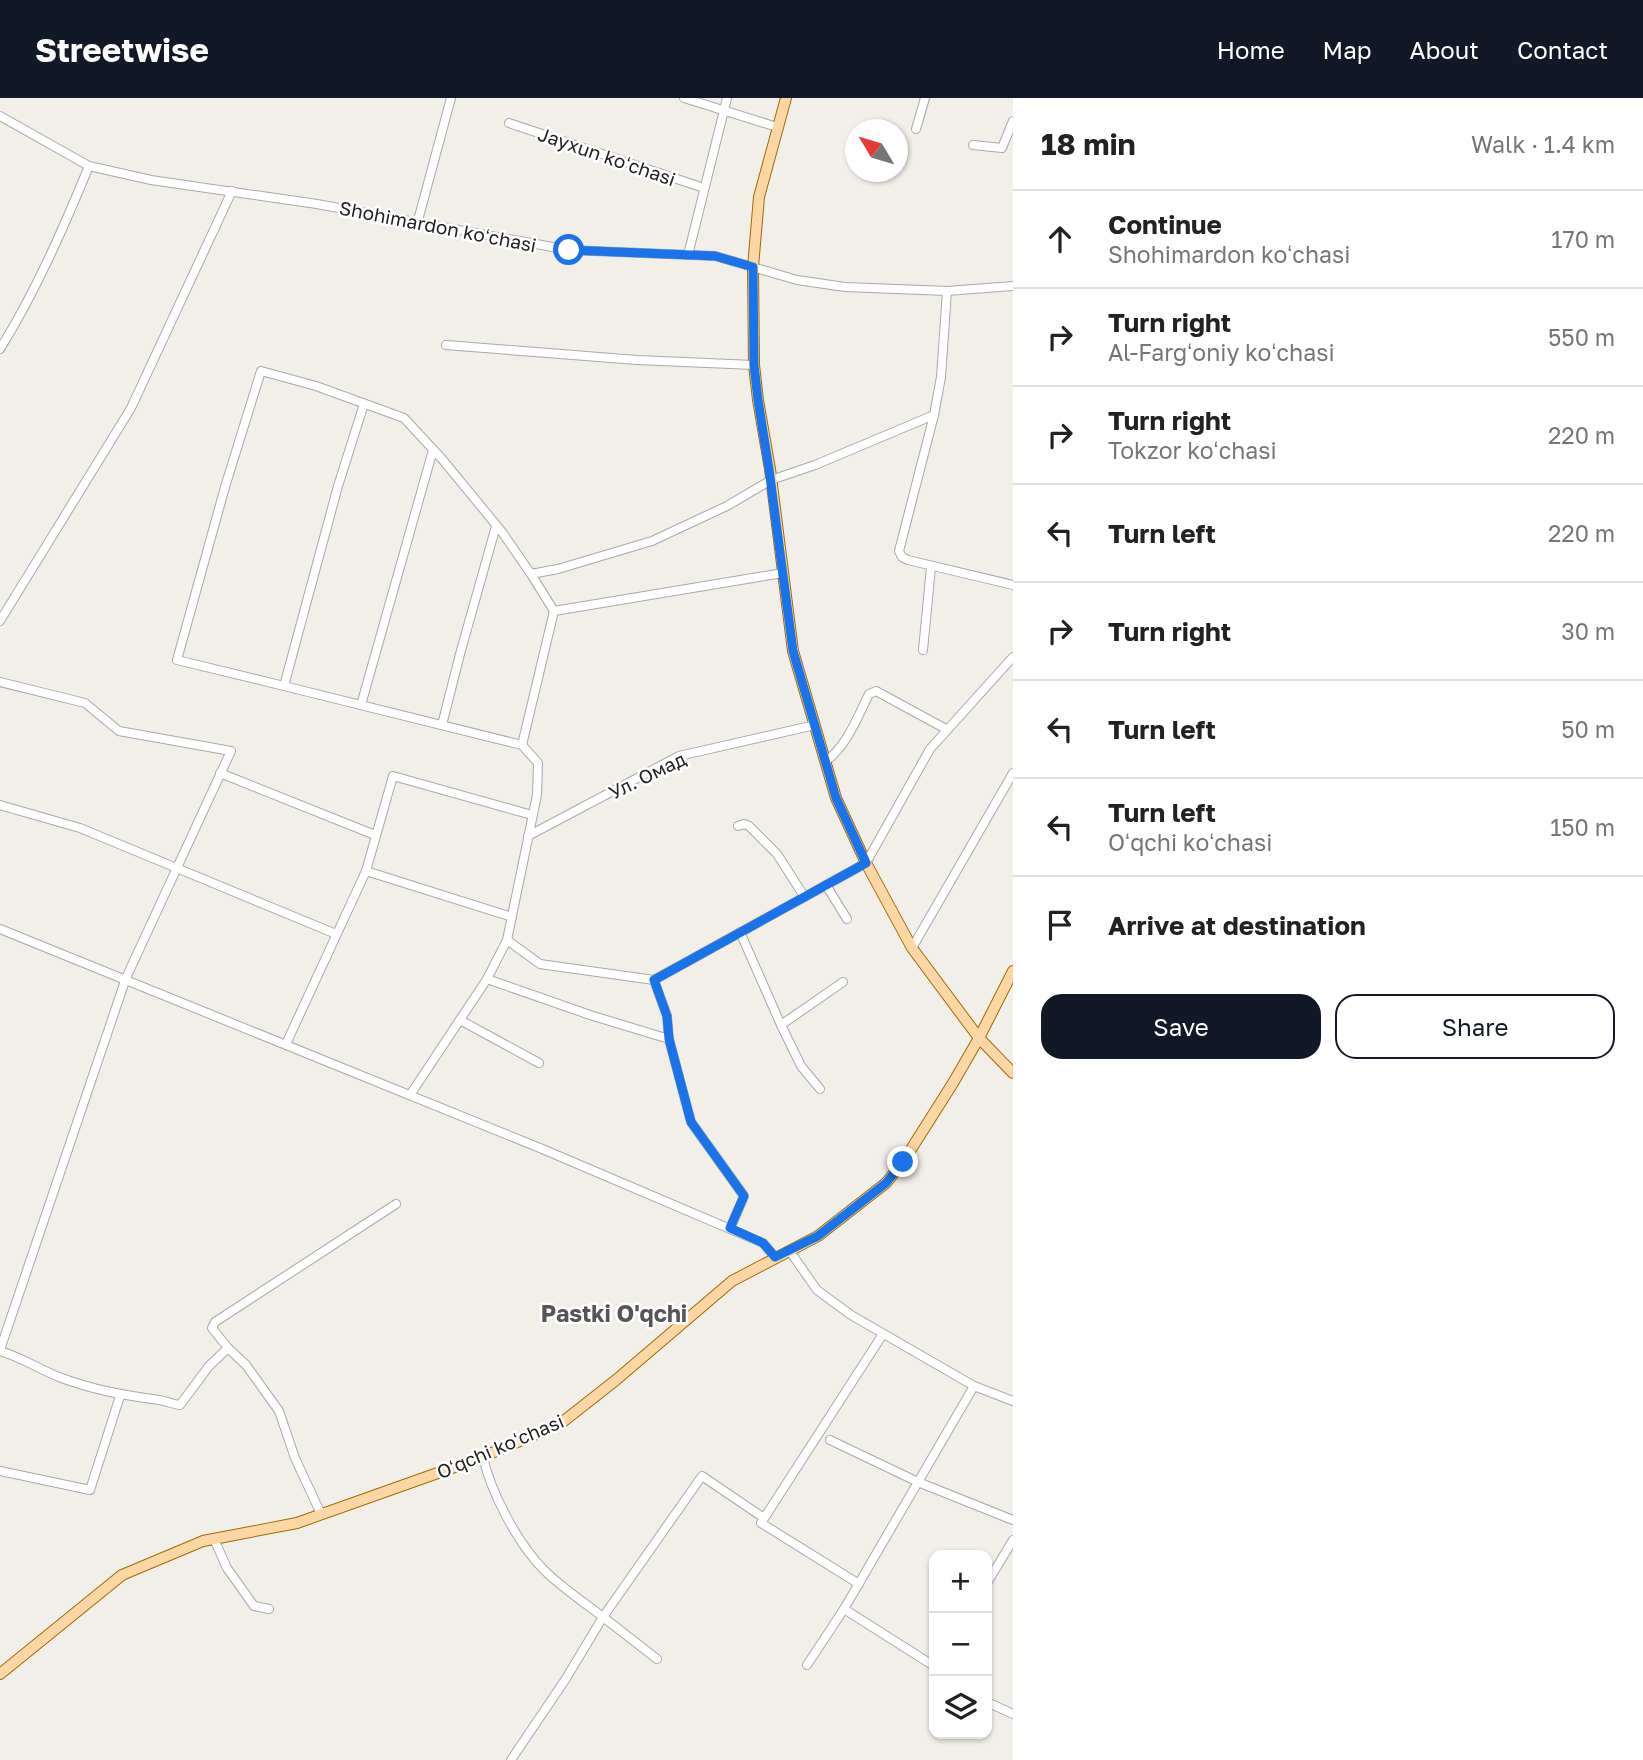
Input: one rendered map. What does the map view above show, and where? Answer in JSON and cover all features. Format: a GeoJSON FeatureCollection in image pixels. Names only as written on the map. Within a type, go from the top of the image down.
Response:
{"type":"FeatureCollection","features":[{"type":"Feature","properties":{"kind":"main road"},"geometry":{"type":"LineString","coordinates":[[786,98],[759,197],[753,267],[754,365],[793,651],[836,798],[866,863],[912,948],[979,1038],[1013,1073]]}},
{"type":"Feature","properties":{"kind":"main road","name":"Oʻqchi koʻchasi"},"geometry":{"type":"LineString","coordinates":[[0,1674],[121,1575],[203,1541],[297,1523],[483,1457],[559,1424],[616,1380],[732,1281],[818,1236],[886,1183],[903,1162],[979,1038],[1013,971]]}},
{"type":"Feature","properties":{"kind":"street"},"geometry":{"type":"LineString","coordinates":[[416,223],[452,98]]}},
{"type":"Feature","properties":{"kind":"street"},"geometry":{"type":"LineString","coordinates":[[684,98],[777,127]]}},
{"type":"Feature","properties":{"kind":"street"},"geometry":{"type":"LineString","coordinates":[[688,255],[727,98]]}},
{"type":"Feature","properties":{"kind":"street"},"geometry":{"type":"LineString","coordinates":[[916,129],[925,98]]}},
{"type":"Feature","properties":{"kind":"street","name":"Shohimardon koʻchasi"},"geometry":{"type":"LineString","coordinates":[[0,116],[89,166],[151,180],[317,204],[569,250],[715,256],[797,280],[845,286],[947,291],[1013,286]]}},
{"type":"Feature","properties":{"kind":"street"},"geometry":{"type":"LineString","coordinates":[[973,145],[1002,148],[1013,121]]}},
{"type":"Feature","properties":{"kind":"street","name":"Jayxun koʻchasi"},"geometry":{"type":"LineString","coordinates":[[509,123],[704,188]]}},
{"type":"Feature","properties":{"kind":"street"},"geometry":{"type":"LineString","coordinates":[[0,349],[22,314],[89,166]]}},
{"type":"Feature","properties":{"kind":"street"},"geometry":{"type":"LineString","coordinates":[[0,621],[131,408],[232,191]]}},
{"type":"Feature","properties":{"kind":"street"},"geometry":{"type":"LineString","coordinates":[[947,291],[941,377],[934,415],[899,551],[902,558],[931,567],[1013,585]]}},
{"type":"Feature","properties":{"kind":"street"},"geometry":{"type":"LineString","coordinates":[[446,345],[625,359],[754,365]]}},
{"type":"Feature","properties":{"kind":"street"},"geometry":{"type":"LineString","coordinates":[[411,1095],[487,979],[507,940],[537,795],[538,763],[522,745],[177,660],[225,487],[261,371],[316,386],[404,418],[496,526],[531,574],[554,611],[522,745]]}},
{"type":"Feature","properties":{"kind":"street"},"geometry":{"type":"LineString","coordinates":[[284,686],[338,485],[364,404]]}},
{"type":"Feature","properties":{"kind":"street"},"geometry":{"type":"LineString","coordinates":[[531,574],[558,569],[652,541],[727,506],[771,480],[814,466],[934,415]]}},
{"type":"Feature","properties":{"kind":"street"},"geometry":{"type":"LineString","coordinates":[[360,705],[433,450]]}},
{"type":"Feature","properties":{"kind":"street"},"geometry":{"type":"LineString","coordinates":[[442,725],[496,526]]}},
{"type":"Feature","properties":{"kind":"street"},"geometry":{"type":"LineString","coordinates":[[923,650],[931,567]]}},
{"type":"Feature","properties":{"kind":"street"},"geometry":{"type":"LineString","coordinates":[[554,611],[783,573]]}},
{"type":"Feature","properties":{"kind":"street"},"geometry":{"type":"LineString","coordinates":[[507,940],[540,964],[654,980],[866,863],[930,749],[1013,657]]}},
{"type":"Feature","properties":{"kind":"street"},"geometry":{"type":"LineString","coordinates":[[0,682],[85,703],[119,731],[230,751],[126,978],[0,1351],[15,1355],[58,1377],[120,1396],[163,1400],[180,1405],[209,1366],[228,1348]]}},
{"type":"Feature","properties":{"kind":"street"},"geometry":{"type":"LineString","coordinates":[[825,762],[836,754],[844,743],[872,692],[876,691],[946,729]]}},
{"type":"Feature","properties":{"kind":"street","name":"Ул. Омад"},"geometry":{"type":"LineString","coordinates":[[528,836],[679,756],[815,726]]}},
{"type":"Feature","properties":{"kind":"street"},"geometry":{"type":"LineString","coordinates":[[220,773],[375,835]]}},
{"type":"Feature","properties":{"kind":"street"},"geometry":{"type":"LineString","coordinates":[[912,948],[1013,773]]}},
{"type":"Feature","properties":{"kind":"street"},"geometry":{"type":"LineString","coordinates":[[286,1044],[366,871],[393,776],[533,815]]}},
{"type":"Feature","properties":{"kind":"street"},"geometry":{"type":"LineString","coordinates":[[0,805],[80,828],[336,934]]}},
{"type":"Feature","properties":{"kind":"street"},"geometry":{"type":"LineString","coordinates":[[738,826],[749,826],[777,855],[804,896]]}},
{"type":"Feature","properties":{"kind":"street"},"geometry":{"type":"LineString","coordinates":[[366,871],[512,917]]}},
{"type":"Feature","properties":{"kind":"street"},"geometry":{"type":"LineString","coordinates":[[826,885],[847,919]]}},
{"type":"Feature","properties":{"kind":"street"},"geometry":{"type":"LineString","coordinates":[[0,929],[126,978],[730,1228],[763,1243],[775,1257]]}},
{"type":"Feature","properties":{"kind":"street"},"geometry":{"type":"LineString","coordinates":[[740,932],[801,1066],[820,1089]]}},
{"type":"Feature","properties":{"kind":"street"},"geometry":{"type":"LineString","coordinates":[[487,979],[669,1039]]}},
{"type":"Feature","properties":{"kind":"street"},"geometry":{"type":"LineString","coordinates":[[654,980],[667,1016],[669,1039],[691,1122],[744,1196],[730,1228]]}},
{"type":"Feature","properties":{"kind":"street"},"geometry":{"type":"LineString","coordinates":[[781,1024],[843,982]]}},
{"type":"Feature","properties":{"kind":"street"},"geometry":{"type":"LineString","coordinates":[[460,1020],[539,1063]]}},
{"type":"Feature","properties":{"kind":"street"},"geometry":{"type":"LineString","coordinates":[[321,1514],[295,1458],[279,1411],[246,1365],[212,1328],[215,1322],[396,1204]]}},
{"type":"Feature","properties":{"kind":"street"},"geometry":{"type":"LineString","coordinates":[[789,1250],[817,1290],[850,1315],[974,1386],[1013,1402]]}},
{"type":"Feature","properties":{"kind":"street"},"geometry":{"type":"LineString","coordinates":[[859,1584],[761,1523],[883,1334]]}},
{"type":"Feature","properties":{"kind":"street"},"geometry":{"type":"LineString","coordinates":[[807,1665],[859,1584],[974,1386]]}},
{"type":"Feature","properties":{"kind":"street"},"geometry":{"type":"LineString","coordinates":[[0,1471],[90,1490],[120,1396]]}},
{"type":"Feature","properties":{"kind":"street"},"geometry":{"type":"LineString","coordinates":[[830,1440],[918,1482],[1013,1520]]}},
{"type":"Feature","properties":{"kind":"street"},"geometry":{"type":"LineString","coordinates":[[483,1457],[500,1504],[528,1551],[543,1569],[657,1659]]}},
{"type":"Feature","properties":{"kind":"street"},"geometry":{"type":"LineString","coordinates":[[511,1760],[565,1680],[603,1617],[702,1476],[764,1518]]}},
{"type":"Feature","properties":{"kind":"street"},"geometry":{"type":"LineString","coordinates":[[214,1539],[227,1568],[254,1606],[269,1609]]}},
{"type":"Feature","properties":{"kind":"street"},"geometry":{"type":"LineString","coordinates":[[992,1575],[1013,1540]]}},
{"type":"Feature","properties":{"kind":"street"},"geometry":{"type":"LineString","coordinates":[[844,1609],[929,1663]]}},
{"type":"Feature","properties":{"kind":"street"},"geometry":{"type":"LineString","coordinates":[[992,1704],[1011,1710]]}},
{"type":"Feature","properties":{"kind":"district","name":"Pastki O'qchi"},"geometry":{"type":"Point","coordinates":[614,1313]}},
{"type":"Feature","properties":{"kind":"route"},"geometry":{"type":"LineString","coordinates":[[569,250],[715,256],[753,267],[754,365],[793,651],[836,798],[866,863],[654,980],[667,1016],[669,1039],[691,1122],[744,1196],[730,1228],[763,1243],[775,1257],[818,1236],[886,1183],[903,1162]]}}]}
